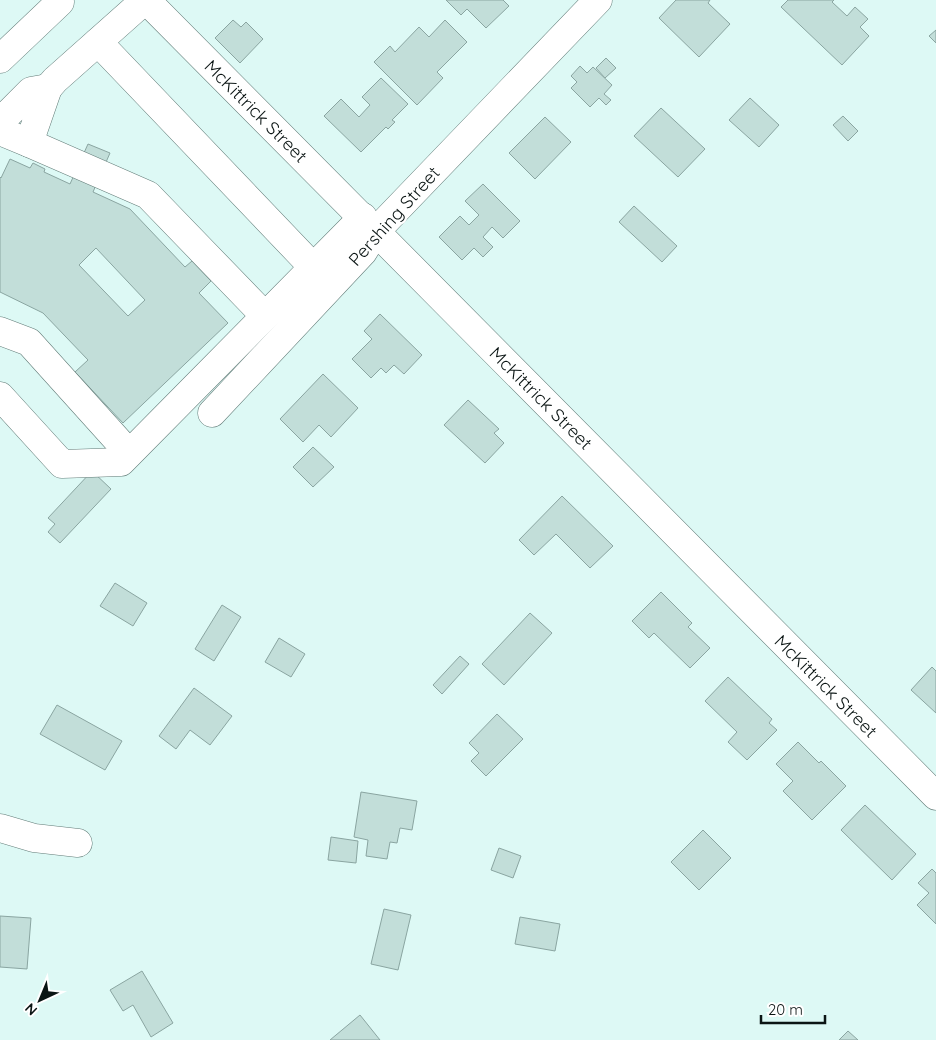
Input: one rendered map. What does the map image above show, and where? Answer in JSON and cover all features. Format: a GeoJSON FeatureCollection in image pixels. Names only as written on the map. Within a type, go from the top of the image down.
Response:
{"type":"FeatureCollection","features":[{"type":"Feature","properties":{"kind":"street"},"geometry":{"type":"LineString","coordinates":[[0,59],[60,2],[58,0]]}},
{"type":"Feature","properties":{"kind":"street"},"geometry":{"type":"LineString","coordinates":[[30,143],[48,88],[145,0]]}},
{"type":"Feature","properties":{"kind":"street","name":"McKittrick Street"},"geometry":{"type":"LineString","coordinates":[[145,0],[936,796]]}},
{"type":"Feature","properties":{"kind":"street","name":"Pershing Street"},"geometry":{"type":"LineString","coordinates":[[212,413],[363,252],[369,224],[598,0]]}},
{"type":"Feature","properties":{"kind":"street"},"geometry":{"type":"LineString","coordinates":[[98,42],[313,267]]}},
{"type":"Feature","properties":{"kind":"street"},"geometry":{"type":"LineString","coordinates":[[0,122],[31,91],[48,88]]}},
{"type":"Feature","properties":{"kind":"street"},"geometry":{"type":"LineString","coordinates":[[0,131],[148,195],[265,316]]}},
{"type":"Feature","properties":{"kind":"street"},"geometry":{"type":"LineString","coordinates":[[0,396],[62,464],[121,462],[313,267],[369,224]]}},
{"type":"Feature","properties":{"kind":"street"},"geometry":{"type":"LineString","coordinates":[[0,331],[28,342],[129,454]]}},
{"type":"Feature","properties":{"kind":"street"},"geometry":{"type":"LineString","coordinates":[[0,828],[34,838],[78,843]]}},
{"type":"Feature","properties":{"kind":"building"},"geometry":{"type":"Polygon","coordinates":[[[446,0],[503,0],[509,6],[486,28],[467,9],[461,15],[446,0]]]}},
{"type":"Feature","properties":{"kind":"building"},"geometry":{"type":"Polygon","coordinates":[[[676,0],[710,0],[708,3],[730,24],[699,57],[659,18],[676,0]]]}},
{"type":"Feature","properties":{"kind":"building"},"geometry":{"type":"Polygon","coordinates":[[[788,0],[834,0],[832,2],[847,16],[855,7],[868,19],[860,27],[869,36],[842,65],[781,7],[788,0]]]}},
{"type":"Feature","properties":{"kind":"building"},"geometry":{"type":"Polygon","coordinates":[[[233,20],[241,27],[246,22],[263,39],[240,63],[215,38],[233,20]]]}},
{"type":"Feature","properties":{"kind":"building"},"geometry":{"type":"Polygon","coordinates":[[[445,20],[467,42],[437,72],[443,78],[417,105],[374,62],[390,46],[395,52],[419,27],[429,37],[445,20]]]}},
{"type":"Feature","properties":{"kind":"building"},"geometry":{"type":"Polygon","coordinates":[[[936,30],[936,43],[929,36],[936,30]]]}},
{"type":"Feature","properties":{"kind":"building"},"geometry":{"type":"Polygon","coordinates":[[[606,58],[616,68],[605,78],[596,68],[606,58]]]}},
{"type":"Feature","properties":{"kind":"building"},"geometry":{"type":"Polygon","coordinates":[[[580,66],[587,73],[593,67],[612,85],[604,94],[611,100],[606,105],[599,98],[590,107],[571,88],[577,82],[571,76],[580,66]]]}},
{"type":"Feature","properties":{"kind":"building"},"geometry":{"type":"Polygon","coordinates":[[[381,78],[408,104],[392,120],[395,122],[388,129],[386,127],[361,152],[324,116],[341,99],[359,117],[370,105],[362,97],[381,78]]]}},
{"type":"Feature","properties":{"kind":"building"},"geometry":{"type":"Polygon","coordinates":[[[750,98],[779,125],[759,147],[729,120],[750,98]]]}},
{"type":"Feature","properties":{"kind":"building"},"geometry":{"type":"Polygon","coordinates":[[[661,108],[705,149],[678,177],[634,136],[661,108]]]}},
{"type":"Feature","properties":{"kind":"building"},"geometry":{"type":"Polygon","coordinates":[[[843,116],[858,131],[848,141],[833,125],[843,116]]]}},
{"type":"Feature","properties":{"kind":"building"},"geometry":{"type":"Polygon","coordinates":[[[545,117],[571,142],[535,179],[509,153],[545,117]]]}},
{"type":"Feature","properties":{"kind":"building"},"geometry":{"type":"Polygon","coordinates":[[[88,144],[110,153],[93,192],[130,209],[185,267],[192,261],[211,281],[199,293],[228,323],[123,423],[75,372],[88,360],[43,313],[0,292],[0,177],[10,159],[30,168],[33,163],[45,169],[44,172],[70,184],[88,144]],[[96,248],[79,265],[128,316],[145,300],[96,248]]]}},
{"type":"Feature","properties":{"kind":"building"},"geometry":{"type":"Polygon","coordinates":[[[483,184],[520,221],[503,238],[492,227],[483,237],[493,247],[483,257],[474,248],[462,260],[439,237],[460,216],[469,225],[479,215],[465,201],[483,184]]]}},
{"type":"Feature","properties":{"kind":"building"},"geometry":{"type":"Polygon","coordinates":[[[634,206],[677,246],[662,262],[619,222],[634,206]]]}},
{"type":"Feature","properties":{"kind":"building"},"geometry":{"type":"Polygon","coordinates":[[[380,314],[422,355],[404,374],[394,365],[386,373],[381,368],[371,378],[352,359],[372,339],[364,331],[380,314]]]}},
{"type":"Feature","properties":{"kind":"building"},"geometry":{"type":"Polygon","coordinates":[[[323,374],[358,408],[331,437],[319,425],[303,442],[280,419],[323,374]]]}},
{"type":"Feature","properties":{"kind":"building"},"geometry":{"type":"Polygon","coordinates":[[[468,400],[499,429],[494,433],[504,443],[485,463],[444,425],[468,400]]]}},
{"type":"Feature","properties":{"kind":"building"},"geometry":{"type":"Polygon","coordinates":[[[313,447],[334,467],[313,487],[293,467],[313,447]]]}},
{"type":"Feature","properties":{"kind":"building"},"geometry":{"type":"Polygon","coordinates":[[[92,471],[111,489],[60,543],[48,532],[55,524],[48,518],[92,471]]]}},
{"type":"Feature","properties":{"kind":"building"},"geometry":{"type":"Polygon","coordinates":[[[562,496],[613,546],[590,568],[556,534],[534,555],[519,540],[562,496]]]}},
{"type":"Feature","properties":{"kind":"building"},"geometry":{"type":"Polygon","coordinates":[[[115,583],[147,603],[133,626],[100,606],[115,583]]]}},
{"type":"Feature","properties":{"kind":"building"},"geometry":{"type":"Polygon","coordinates":[[[661,592],[692,623],[688,627],[710,648],[690,668],[654,633],[649,638],[632,621],[661,592]]]}},
{"type":"Feature","properties":{"kind":"building"},"geometry":{"type":"Polygon","coordinates":[[[222,605],[241,617],[214,661],[195,649],[222,605]]]}},
{"type":"Feature","properties":{"kind":"building"},"geometry":{"type":"Polygon","coordinates":[[[530,613],[552,633],[504,685],[482,664],[530,613]]]}},
{"type":"Feature","properties":{"kind":"building"},"geometry":{"type":"Polygon","coordinates":[[[279,638],[305,654],[291,677],[265,662],[279,638]]]}},
{"type":"Feature","properties":{"kind":"building"},"geometry":{"type":"Polygon","coordinates":[[[460,656],[469,664],[442,694],[433,685],[460,656]]]}},
{"type":"Feature","properties":{"kind":"building"},"geometry":{"type":"Polygon","coordinates":[[[932,667],[936,671],[936,713],[911,690],[932,667]]]}},
{"type":"Feature","properties":{"kind":"building"},"geometry":{"type":"Polygon","coordinates":[[[728,677],[772,719],[769,723],[777,730],[747,760],[728,742],[737,732],[705,701],[728,677]]]}},
{"type":"Feature","properties":{"kind":"building"},"geometry":{"type":"Polygon","coordinates":[[[194,688],[232,716],[210,745],[190,730],[176,749],[159,736],[194,688]]]}},
{"type":"Feature","properties":{"kind":"building"},"geometry":{"type":"Polygon","coordinates":[[[57,705],[122,741],[105,770],[40,734],[57,705]]]}},
{"type":"Feature","properties":{"kind":"building"},"geometry":{"type":"Polygon","coordinates":[[[497,714],[523,739],[486,776],[471,761],[479,753],[469,743],[497,714]]]}},
{"type":"Feature","properties":{"kind":"building"},"geometry":{"type":"Polygon","coordinates":[[[798,742],[819,763],[821,761],[846,786],[812,820],[783,791],[793,781],[776,764],[798,742]]]}},
{"type":"Feature","properties":{"kind":"building"},"geometry":{"type":"Polygon","coordinates":[[[361,792],[417,801],[412,830],[400,828],[397,843],[390,842],[387,859],[366,856],[368,840],[354,837],[361,792]]]}},
{"type":"Feature","properties":{"kind":"building"},"geometry":{"type":"Polygon","coordinates":[[[865,805],[916,854],[892,880],[841,830],[865,805]]]}},
{"type":"Feature","properties":{"kind":"building"},"geometry":{"type":"Polygon","coordinates":[[[703,830],[731,858],[699,890],[671,862],[703,830]]]}},
{"type":"Feature","properties":{"kind":"building"},"geometry":{"type":"Polygon","coordinates":[[[331,837],[358,841],[356,863],[328,860],[331,837]]]}},
{"type":"Feature","properties":{"kind":"building"},"geometry":{"type":"Polygon","coordinates":[[[499,848],[521,856],[513,878],[491,870],[499,848]]]}},
{"type":"Feature","properties":{"kind":"building"},"geometry":{"type":"Polygon","coordinates":[[[932,869],[936,873],[936,924],[917,905],[929,893],[918,883],[932,869]]]}},
{"type":"Feature","properties":{"kind":"building"},"geometry":{"type":"Polygon","coordinates":[[[384,909],[411,915],[398,970],[371,964],[384,909]]]}},
{"type":"Feature","properties":{"kind":"building"},"geometry":{"type":"Polygon","coordinates":[[[0,916],[31,918],[27,969],[0,967],[0,916]]]}},
{"type":"Feature","properties":{"kind":"building"},"geometry":{"type":"Polygon","coordinates":[[[520,917],[560,924],[555,951],[515,944],[520,917]]]}},
{"type":"Feature","properties":{"kind":"building"},"geometry":{"type":"Polygon","coordinates":[[[142,971],[173,1023],[151,1037],[133,1005],[123,1011],[110,990],[142,971]]]}},
{"type":"Feature","properties":{"kind":"building"},"geometry":{"type":"Polygon","coordinates":[[[360,1015],[380,1040],[330,1040],[360,1015]]]}},
{"type":"Feature","properties":{"kind":"building"},"geometry":{"type":"Polygon","coordinates":[[[848,1031],[858,1040],[839,1040],[848,1031]]]}}]}
